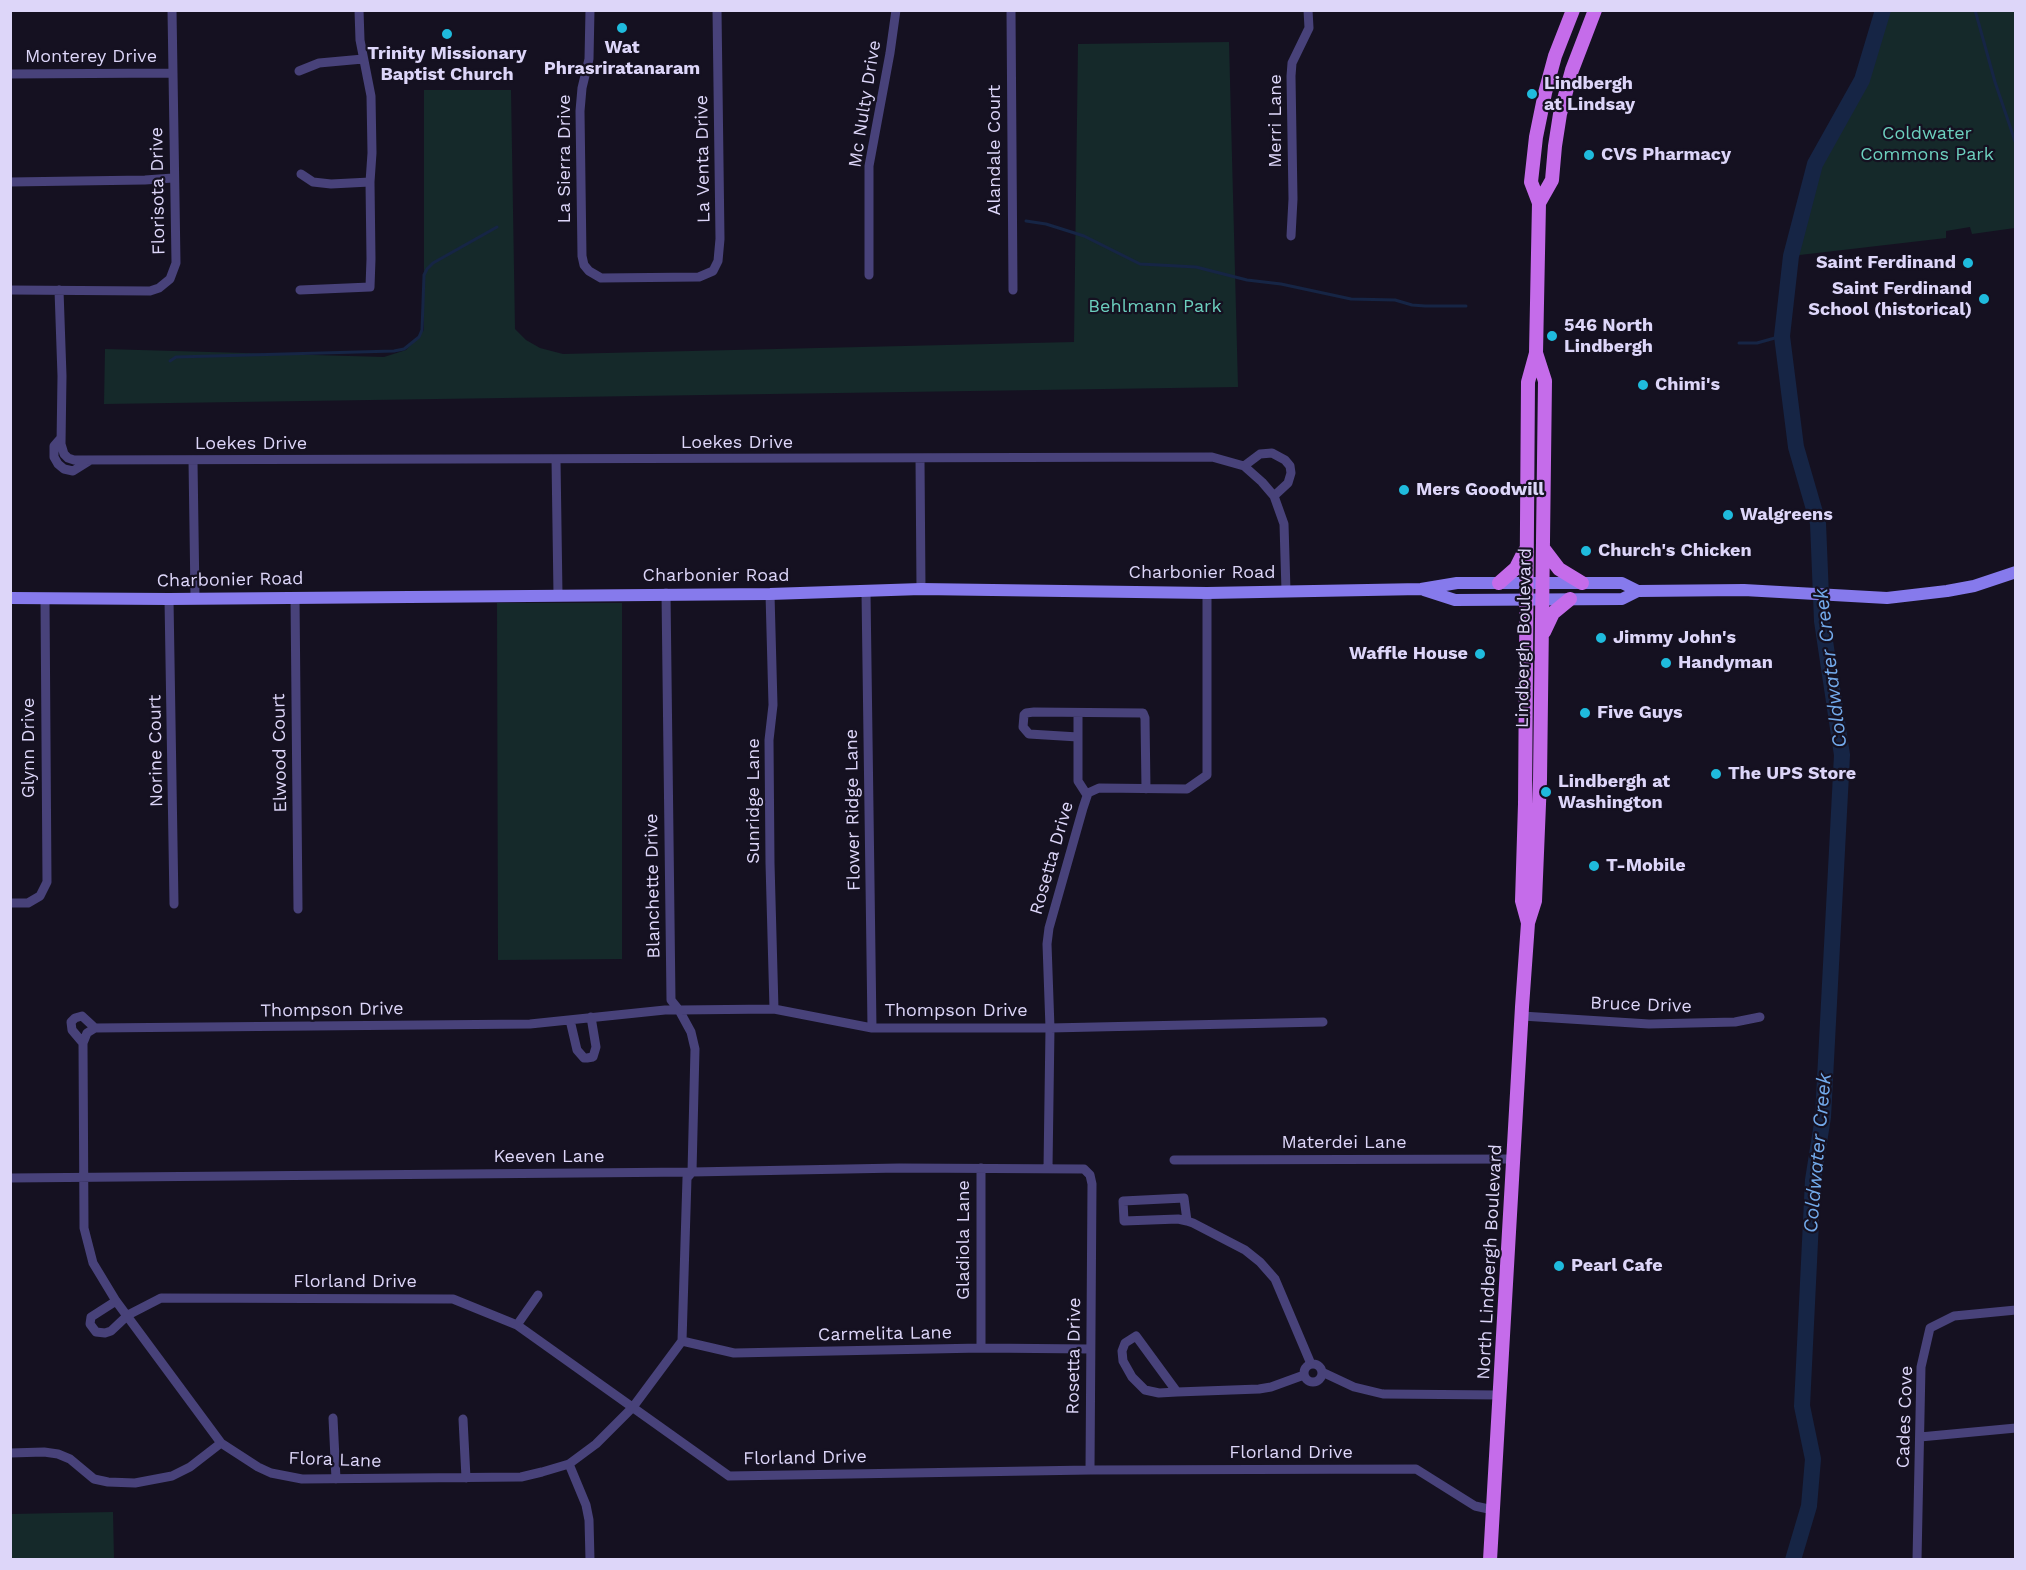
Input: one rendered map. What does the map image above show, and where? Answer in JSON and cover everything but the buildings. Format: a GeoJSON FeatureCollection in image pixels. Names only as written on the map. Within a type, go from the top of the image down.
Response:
{"type":"FeatureCollection","features":[{"type":"Feature","properties":{"kind":"main road","name":"Lindbergh Boulevard"},"geometry":{"type":"LineString","coordinates":[[1528,923],[1522,902],[1525,804],[1528,382],[1536,353],[1539,203],[1531,182],[1536,137],[1550,74],[1573,10]]}},
{"type":"Feature","properties":{"kind":"main road","name":"Lindbergh Boulevard"},"geometry":{"type":"LineString","coordinates":[[1539,203],[1552,180],[1562,105],[1577,55],[1595,10]]}},
{"type":"Feature","properties":{"kind":"main road","name":"Lindbergh Boulevard"},"geometry":{"type":"LineString","coordinates":[[1525,967],[1528,923],[1535,901],[1543,583],[1545,381],[1536,353]]}},
{"type":"Feature","properties":{"kind":"main road"},"geometry":{"type":"LineString","coordinates":[[1499,584],[1516,568],[1526,548]]}},
{"type":"Feature","properties":{"kind":"main road"},"geometry":{"type":"LineString","coordinates":[[1543,548],[1559,569],[1582,583]]}},
{"type":"Feature","properties":{"kind":"main road"},"geometry":{"type":"LineString","coordinates":[[1638,591],[1744,590],[1887,598],[1974,586],[2016,572]]}},
{"type":"Feature","properties":{"kind":"main road","name":"Charbonier Road"},"geometry":{"type":"LineString","coordinates":[[10,598],[169,599],[666,593],[770,594],[921,589],[1207,593],[1421,589],[1457,583],[1622,583],[1638,591]]}},
{"type":"Feature","properties":{"kind":"main road","name":"Charbonier Road"},"geometry":{"type":"LineString","coordinates":[[1421,589],[1455,600],[1622,599],[1638,591]]}},
{"type":"Feature","properties":{"kind":"main road"},"geometry":{"type":"LineString","coordinates":[[1542,637],[1553,613],[1570,599]]}},
{"type":"Feature","properties":{"kind":"main road","name":"North Lindbergh Boulevard"},"geometry":{"type":"LineString","coordinates":[[1490,1560],[1525,967]]}},
{"type":"Feature","properties":{"kind":"street","name":"Florisota Drive"},"geometry":{"type":"LineString","coordinates":[[10,290],[150,291],[159,288],[170,279],[176,263],[172,10]]}},
{"type":"Feature","properties":{"kind":"street"},"geometry":{"type":"LineString","coordinates":[[300,290],[370,288],[371,96],[369,78],[363,59],[359,10]]}},
{"type":"Feature","properties":{"kind":"street","name":"La Sierra Drive"},"geometry":{"type":"LineString","coordinates":[[590,10],[589,59],[582,87],[580,111],[584,265],[601,278],[699,277],[713,271]]}},
{"type":"Feature","properties":{"kind":"street","name":"La Venta Drive"},"geometry":{"type":"LineString","coordinates":[[713,271],[718,261],[720,239],[717,10]]}},
{"type":"Feature","properties":{"kind":"street","name":"Mc Nulty Drive"},"geometry":{"type":"LineString","coordinates":[[869,275],[869,166],[896,10]]}},
{"type":"Feature","properties":{"kind":"street","name":"Alandale Court"},"geometry":{"type":"LineString","coordinates":[[1011,10],[1013,290]]}},
{"type":"Feature","properties":{"kind":"street","name":"Merri Lane"},"geometry":{"type":"LineString","coordinates":[[1291,236],[1293,199],[1291,76],[1292,63],[1309,28],[1308,10]]}},
{"type":"Feature","properties":{"kind":"street"},"geometry":{"type":"LineString","coordinates":[[299,71],[319,63],[363,59]]}},
{"type":"Feature","properties":{"kind":"street","name":"Monterey Drive"},"geometry":{"type":"LineString","coordinates":[[10,74],[172,73]]}},
{"type":"Feature","properties":{"kind":"street"},"geometry":{"type":"LineString","coordinates":[[301,174],[314,182],[331,184],[370,182]]}},
{"type":"Feature","properties":{"kind":"street"},"geometry":{"type":"LineString","coordinates":[[10,182],[173,178]]}},
{"type":"Feature","properties":{"kind":"street","name":"Loekes Drive"},"geometry":{"type":"LineString","coordinates":[[59,290],[61,438],[62,450],[68,458],[89,461],[194,461],[1212,457],[1244,466],[1274,496],[1284,525],[1286,591]]}},
{"type":"Feature","properties":{"kind":"street"},"geometry":{"type":"LineString","coordinates":[[1244,466],[1260,454],[1272,453],[1285,460],[1290,466],[1291,473],[1288,483],[1274,496]]}},
{"type":"Feature","properties":{"kind":"street"},"geometry":{"type":"LineString","coordinates":[[920,458],[921,589]]}},
{"type":"Feature","properties":{"kind":"street"},"geometry":{"type":"LineString","coordinates":[[556,459],[558,595]]}},
{"type":"Feature","properties":{"kind":"street"},"geometry":{"type":"LineString","coordinates":[[194,461],[195,597]]}},
{"type":"Feature","properties":{"kind":"street","name":"Flower Ridge Lane"},"geometry":{"type":"LineString","coordinates":[[866,592],[872,1028]]}},
{"type":"Feature","properties":{"kind":"street","name":"Blanchette Drive"},"geometry":{"type":"LineString","coordinates":[[666,593],[671,1000],[691,1032],[695,1049],[692,1172]]}},
{"type":"Feature","properties":{"kind":"street","name":"Rosetta Drive"},"geometry":{"type":"LineString","coordinates":[[1048,1167],[1050,1028],[1047,944],[1049,928],[1087,795],[1099,788],[1187,789],[1207,775],[1207,593]]}},
{"type":"Feature","properties":{"kind":"street","name":"Sunridge Lane"},"geometry":{"type":"LineString","coordinates":[[770,594],[772,705],[769,740],[774,1009]]}},
{"type":"Feature","properties":{"kind":"street","name":"Elwood Court"},"geometry":{"type":"LineString","coordinates":[[295,597],[298,909]]}},
{"type":"Feature","properties":{"kind":"street","name":"Glynn Drive"},"geometry":{"type":"LineString","coordinates":[[10,903],[28,903],[40,896],[47,882],[45,599]]}},
{"type":"Feature","properties":{"kind":"street","name":"Norine Court"},"geometry":{"type":"LineString","coordinates":[[169,599],[174,904]]}},
{"type":"Feature","properties":{"kind":"street"},"geometry":{"type":"LineString","coordinates":[[1078,737],[1029,734],[1022,722],[1026,713],[1143,713],[1145,718],[1146,789]]}},
{"type":"Feature","properties":{"kind":"street"},"geometry":{"type":"LineString","coordinates":[[1077,713],[1078,781],[1087,795]]}},
{"type":"Feature","properties":{"kind":"street","name":"Thompson Drive"},"geometry":{"type":"LineString","coordinates":[[83,1043],[72,1030],[71,1022],[82,1016],[91,1030],[490,1025],[679,1010],[774,1009],[872,1028],[1050,1028],[1323,1022]]}},
{"type":"Feature","properties":{"kind":"street","name":"Bruce Drive"},"geometry":{"type":"LineString","coordinates":[[1522,1016],[1649,1024],[1735,1022],[1760,1017]]}},
{"type":"Feature","properties":{"kind":"street"},"geometry":{"type":"LineString","coordinates":[[570,1020],[577,1050],[584,1058],[587,1058],[593,1057],[596,1047],[591,1017]]}},
{"type":"Feature","properties":{"kind":"street","name":"Flora Lane"},"geometry":{"type":"LineString","coordinates":[[91,1030],[83,1043],[84,1228],[93,1263],[116,1301],[221,1443],[258,1467],[271,1473],[302,1479],[466,1478],[521,1477],[568,1464],[596,1444],[633,1407],[682,1341]]}},
{"type":"Feature","properties":{"kind":"street","name":"Materdei Lane"},"geometry":{"type":"LineString","coordinates":[[1174,1160],[1514,1160]]}},
{"type":"Feature","properties":{"kind":"street","name":"Keeven Lane"},"geometry":{"type":"LineString","coordinates":[[10,1178],[1048,1167],[1079,1168],[1088,1172]]}},
{"type":"Feature","properties":{"kind":"street","name":"Gladiola Lane"},"geometry":{"type":"LineString","coordinates":[[981,1168],[981,1348]]}},
{"type":"Feature","properties":{"kind":"street"},"geometry":{"type":"LineString","coordinates":[[682,1341],[687,1178],[692,1172]]}},
{"type":"Feature","properties":{"kind":"street","name":"Rosetta Drive"},"geometry":{"type":"LineString","coordinates":[[1088,1172],[1092,1184],[1090,1470]]}},
{"type":"Feature","properties":{"kind":"street"},"geometry":{"type":"LineString","coordinates":[[1186,1221],[1184,1198],[1123,1201],[1124,1221],[1178,1219],[1245,1250],[1275,1279],[1311,1364]]}},
{"type":"Feature","properties":{"kind":"street"},"geometry":{"type":"LineString","coordinates":[[518,1325],[538,1295]]}},
{"type":"Feature","properties":{"kind":"street","name":"Florland Drive"},"geometry":{"type":"LineString","coordinates":[[116,1301],[91,1317],[91,1329],[105,1333],[111,1331],[128,1315],[161,1298],[453,1299],[518,1325],[729,1476],[1090,1470],[1416,1469],[1475,1506],[1493,1510]]}},
{"type":"Feature","properties":{"kind":"street","name":"Cades Cove"},"geometry":{"type":"LineString","coordinates":[[1917,1560],[1921,1367],[1930,1328],[1954,1316],[2016,1310]]}},
{"type":"Feature","properties":{"kind":"street"},"geometry":{"type":"LineString","coordinates":[[1178,1392],[1136,1336],[1125,1343],[1122,1351],[1123,1361],[1132,1377],[1145,1390],[1159,1393],[1259,1389],[1304,1375]]}},
{"type":"Feature","properties":{"kind":"street","name":"Carmelita Lane"},"geometry":{"type":"LineString","coordinates":[[682,1341],[734,1353],[981,1348],[1090,1349]]}},
{"type":"Feature","properties":{"kind":"street"},"geometry":{"type":"LineString","coordinates":[[1304,1375],[1306,1367],[1311,1364],[1319,1366],[1322,1372],[1354,1386],[1383,1394],[1500,1395]]}},
{"type":"Feature","properties":{"kind":"street"},"geometry":{"type":"LineString","coordinates":[[1304,1375],[1310,1381],[1316,1381],[1322,1372]]}},
{"type":"Feature","properties":{"kind":"street"},"geometry":{"type":"LineString","coordinates":[[333,1418],[336,1479]]}},
{"type":"Feature","properties":{"kind":"street"},"geometry":{"type":"LineString","coordinates":[[463,1419],[466,1478]]}},
{"type":"Feature","properties":{"kind":"street"},"geometry":{"type":"LineString","coordinates":[[1920,1437],[2016,1428]]}},
{"type":"Feature","properties":{"kind":"street"},"geometry":{"type":"LineString","coordinates":[[10,1453],[58,1454],[70,1459],[94,1479],[135,1483],[172,1476],[190,1467],[221,1443]]}},
{"type":"Feature","properties":{"kind":"street"},"geometry":{"type":"LineString","coordinates":[[568,1464],[586,1505],[589,1520],[590,1560]]}},
{"type":"Feature","properties":{"kind":"green space","name":"Coldwater Commons Park"},"geometry":{"type":"Polygon","coordinates":[[[1884,10],[2015,11],[2015,228],[1972,234],[1970,227],[1946,231],[1946,238],[1791,256],[1815,164],[1862,80],[1884,10]]]}},
{"type":"Feature","properties":{"kind":"green space","name":"Behlmann Park"},"geometry":{"type":"Polygon","coordinates":[[[1229,42],[1238,387],[104,404],[105,349],[384,357],[406,350],[424,330],[424,90],[511,90],[515,329],[526,340],[540,348],[563,354],[1074,342],[1078,44],[1229,42]]]}},
{"type":"Feature","properties":{"kind":"green space"},"geometry":{"type":"Polygon","coordinates":[[[497,603],[622,603],[622,959],[498,960],[497,603]]]}},
{"type":"Feature","properties":{"kind":"green space"},"geometry":{"type":"Polygon","coordinates":[[[113,1512],[114,1559],[11,1559],[11,1514],[113,1512]]]}},
{"type":"Feature","properties":{"kind":"waterway","name":"Coldwater Creek"},"geometry":{"type":"LineString","coordinates":[[1793,1560],[1809,1506],[1813,1459],[1802,1406],[1813,1180],[1823,1117],[1842,755],[1822,621],[1818,523],[1796,447],[1782,336],[1791,256],[1815,164],[1862,80],[1883,10]]}},
{"type":"Feature","properties":{"kind":"waterway"},"geometry":{"type":"LineString","coordinates":[[1975,10],[1995,82],[2016,144]]}},
{"type":"Feature","properties":{"kind":"waterway"},"geometry":{"type":"LineString","coordinates":[[1026,221],[1046,224],[1084,236],[1140,264],[1196,267],[1247,280],[1281,284],[1351,299],[1395,300],[1425,306],[1466,306]]}},
{"type":"Feature","properties":{"kind":"waterway"},"geometry":{"type":"LineString","coordinates":[[170,361],[176,357],[404,349],[419,337],[422,330],[424,275],[427,269],[433,263],[497,227]]}},
{"type":"Feature","properties":{"kind":"waterway"},"geometry":{"type":"LineString","coordinates":[[1739,343],[1757,343],[1782,336]]}},
{"type":"Feature","properties":{"kind":"place","name":"Wat Phrasriratanaram"},"geometry":{"type":"Point","coordinates":[622,28]}},
{"type":"Feature","properties":{"kind":"place","name":"Trinity Missionary Baptist Church"},"geometry":{"type":"Point","coordinates":[447,34]}},
{"type":"Feature","properties":{"kind":"place","name":"Lindbergh at Lindsay"},"geometry":{"type":"Point","coordinates":[1532,94]}},
{"type":"Feature","properties":{"kind":"place","name":"CVS Pharmacy"},"geometry":{"type":"Point","coordinates":[1589,155]}},
{"type":"Feature","properties":{"kind":"place","name":"Saint Ferdinand"},"geometry":{"type":"Point","coordinates":[1968,263]}},
{"type":"Feature","properties":{"kind":"place","name":"Saint Ferdinand School (historical)"},"geometry":{"type":"Point","coordinates":[1984,299]}},
{"type":"Feature","properties":{"kind":"place","name":"546 North Lindbergh"},"geometry":{"type":"Point","coordinates":[1552,336]}},
{"type":"Feature","properties":{"kind":"place","name":"Chimi's"},"geometry":{"type":"Point","coordinates":[1643,385]}},
{"type":"Feature","properties":{"kind":"place","name":"Mers Goodwill"},"geometry":{"type":"Point","coordinates":[1404,490]}},
{"type":"Feature","properties":{"kind":"place","name":"Walgreens"},"geometry":{"type":"Point","coordinates":[1728,515]}},
{"type":"Feature","properties":{"kind":"place","name":"Church's Chicken"},"geometry":{"type":"Point","coordinates":[1586,551]}},
{"type":"Feature","properties":{"kind":"place","name":"Jimmy John's"},"geometry":{"type":"Point","coordinates":[1601,638]}},
{"type":"Feature","properties":{"kind":"place","name":"Waffle House"},"geometry":{"type":"Point","coordinates":[1480,654]}},
{"type":"Feature","properties":{"kind":"place","name":"Handyman"},"geometry":{"type":"Point","coordinates":[1666,663]}},
{"type":"Feature","properties":{"kind":"place","name":"Five Guys"},"geometry":{"type":"Point","coordinates":[1585,713]}},
{"type":"Feature","properties":{"kind":"place","name":"The UPS Store"},"geometry":{"type":"Point","coordinates":[1716,774]}},
{"type":"Feature","properties":{"kind":"place","name":"Lindbergh at Washington"},"geometry":{"type":"Point","coordinates":[1546,792]}},
{"type":"Feature","properties":{"kind":"place","name":"T-Mobile"},"geometry":{"type":"Point","coordinates":[1594,866]}},
{"type":"Feature","properties":{"kind":"place","name":"Pearl Cafe"},"geometry":{"type":"Point","coordinates":[1559,1266]}}]}
